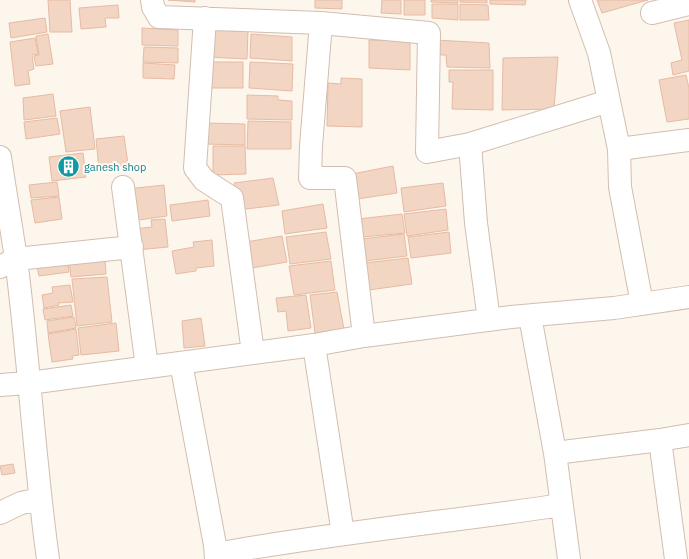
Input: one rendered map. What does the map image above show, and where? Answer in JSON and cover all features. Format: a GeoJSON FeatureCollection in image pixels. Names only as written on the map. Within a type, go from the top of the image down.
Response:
{"type":"FeatureCollection","features":[{"type":"Feature","properties":{"kind":"street"},"geometry":{"type":"LineString","coordinates":[[152,0],[153,7],[159,16],[321,23],[429,33],[427,152],[470,144],[609,101]]}},
{"type":"Feature","properties":{"kind":"street"},"geometry":{"type":"LineString","coordinates":[[580,0],[599,53],[619,149],[620,187],[642,304]]}},
{"type":"Feature","properties":{"kind":"street"},"geometry":{"type":"LineString","coordinates":[[652,13],[689,4]]}},
{"type":"Feature","properties":{"kind":"street"},"geometry":{"type":"LineString","coordinates":[[205,18],[195,168],[204,180],[232,198],[253,353]]}},
{"type":"Feature","properties":{"kind":"street"},"geometry":{"type":"LineString","coordinates":[[321,23],[311,146],[310,178],[345,178],[364,336]]}},
{"type":"Feature","properties":{"kind":"street"},"geometry":{"type":"LineString","coordinates":[[619,149],[689,140]]}},
{"type":"Feature","properties":{"kind":"street"},"geometry":{"type":"LineString","coordinates":[[470,144],[476,223],[489,320]]}},
{"type":"Feature","properties":{"kind":"street"},"geometry":{"type":"LineString","coordinates":[[0,157],[8,263],[29,383],[40,499],[48,559]]}},
{"type":"Feature","properties":{"kind":"street"},"geometry":{"type":"LineString","coordinates":[[123,187],[147,367]]}},
{"type":"Feature","properties":{"kind":"street"},"geometry":{"type":"LineString","coordinates":[[8,263],[132,246]]}},
{"type":"Feature","properties":{"kind":"street"},"geometry":{"type":"LineString","coordinates":[[0,385],[29,383],[181,363],[314,345],[364,336],[489,320],[642,304],[689,297]]}},
{"type":"Feature","properties":{"kind":"street"},"geometry":{"type":"LineString","coordinates":[[530,316],[555,453],[569,559]]}},
{"type":"Feature","properties":{"kind":"street"},"geometry":{"type":"LineString","coordinates":[[314,345],[343,534]]}},
{"type":"Feature","properties":{"kind":"street"},"geometry":{"type":"LineString","coordinates":[[181,363],[216,556],[343,534],[562,505]]}},
{"type":"Feature","properties":{"kind":"street"},"geometry":{"type":"LineString","coordinates":[[555,453],[689,435]]}},
{"type":"Feature","properties":{"kind":"street"},"geometry":{"type":"LineString","coordinates":[[660,440],[676,559]]}},
{"type":"Feature","properties":{"kind":"street"},"geometry":{"type":"LineString","coordinates":[[0,513],[21,503],[40,499]]}},
{"type":"Feature","properties":{"kind":"building"},"geometry":{"type":"Polygon","coordinates":[[[48,0],[70,0],[72,32],[50,32],[48,0]]]}},
{"type":"Feature","properties":{"kind":"building"},"geometry":{"type":"Polygon","coordinates":[[[168,0],[195,0],[195,2],[168,0]]]}},
{"type":"Feature","properties":{"kind":"building"},"geometry":{"type":"Polygon","coordinates":[[[315,0],[342,0],[342,9],[315,8],[315,0]]]}},
{"type":"Feature","properties":{"kind":"building"},"geometry":{"type":"Polygon","coordinates":[[[382,0],[401,0],[401,14],[381,13],[382,0]]]}},
{"type":"Feature","properties":{"kind":"building"},"geometry":{"type":"Polygon","coordinates":[[[404,0],[425,0],[425,15],[404,15],[404,0]]]}},
{"type":"Feature","properties":{"kind":"building"},"geometry":{"type":"Polygon","coordinates":[[[431,0],[458,0],[458,3],[431,2],[431,0]]]}},
{"type":"Feature","properties":{"kind":"building"},"geometry":{"type":"Polygon","coordinates":[[[460,0],[487,0],[487,3],[460,2],[460,0]]]}},
{"type":"Feature","properties":{"kind":"building"},"geometry":{"type":"Polygon","coordinates":[[[490,0],[526,0],[525,5],[490,4],[490,0]]]}},
{"type":"Feature","properties":{"kind":"building"},"geometry":{"type":"Polygon","coordinates":[[[597,0],[648,0],[602,13],[597,0]]]}},
{"type":"Feature","properties":{"kind":"building"},"geometry":{"type":"Polygon","coordinates":[[[432,4],[458,4],[458,20],[432,18],[432,4]]]}},
{"type":"Feature","properties":{"kind":"building"},"geometry":{"type":"Polygon","coordinates":[[[460,4],[488,5],[489,20],[460,20],[460,4]]]}},
{"type":"Feature","properties":{"kind":"building"},"geometry":{"type":"Polygon","coordinates":[[[118,5],[119,18],[105,18],[106,27],[81,29],[79,8],[118,5]]]}},
{"type":"Feature","properties":{"kind":"building"},"geometry":{"type":"Polygon","coordinates":[[[45,18],[47,32],[11,38],[9,23],[45,18]]]}},
{"type":"Feature","properties":{"kind":"building"},"geometry":{"type":"Polygon","coordinates":[[[689,20],[689,71],[673,75],[671,63],[682,60],[674,23],[689,20]]]}},
{"type":"Feature","properties":{"kind":"building"},"geometry":{"type":"Polygon","coordinates":[[[142,28],[178,30],[178,46],[142,45],[142,28]]]}},
{"type":"Feature","properties":{"kind":"building"},"geometry":{"type":"Polygon","coordinates":[[[207,30],[248,31],[247,59],[206,57],[207,30]]]}},
{"type":"Feature","properties":{"kind":"building"},"geometry":{"type":"Polygon","coordinates":[[[48,34],[53,64],[36,66],[34,56],[39,55],[36,36],[48,34]]]}},
{"type":"Feature","properties":{"kind":"building"},"geometry":{"type":"Polygon","coordinates":[[[251,34],[292,37],[292,61],[250,58],[251,34]]]}},
{"type":"Feature","properties":{"kind":"building"},"geometry":{"type":"Polygon","coordinates":[[[35,38],[38,54],[32,55],[34,69],[28,71],[30,84],[15,86],[10,42],[35,38]]]}},
{"type":"Feature","properties":{"kind":"building"},"geometry":{"type":"Polygon","coordinates":[[[369,40],[410,41],[410,70],[369,68],[369,40]]]}},
{"type":"Feature","properties":{"kind":"building"},"geometry":{"type":"Polygon","coordinates":[[[435,40],[489,43],[490,68],[447,67],[446,55],[434,55],[435,40]]]}},
{"type":"Feature","properties":{"kind":"building"},"geometry":{"type":"Polygon","coordinates":[[[144,47],[178,48],[178,63],[143,62],[144,47]]]}},
{"type":"Feature","properties":{"kind":"building"},"geometry":{"type":"Polygon","coordinates":[[[558,57],[554,109],[502,110],[503,58],[558,57]]]}},
{"type":"Feature","properties":{"kind":"building"},"geometry":{"type":"Polygon","coordinates":[[[205,62],[243,62],[243,88],[205,88],[205,62]]]}},
{"type":"Feature","properties":{"kind":"building"},"geometry":{"type":"Polygon","coordinates":[[[250,62],[293,64],[292,91],[249,88],[250,62]]]}},
{"type":"Feature","properties":{"kind":"building"},"geometry":{"type":"Polygon","coordinates":[[[143,63],[175,65],[174,79],[143,78],[143,63]]]}},
{"type":"Feature","properties":{"kind":"building"},"geometry":{"type":"Polygon","coordinates":[[[449,70],[493,70],[493,110],[452,109],[453,82],[449,82],[449,70]]]}},
{"type":"Feature","properties":{"kind":"building"},"geometry":{"type":"Polygon","coordinates":[[[686,75],[689,88],[689,119],[667,122],[659,80],[686,75]]]}},
{"type":"Feature","properties":{"kind":"building"},"geometry":{"type":"Polygon","coordinates":[[[341,78],[362,79],[362,127],[327,126],[328,83],[341,84],[341,78]]]}},
{"type":"Feature","properties":{"kind":"building"},"geometry":{"type":"Polygon","coordinates":[[[53,94],[56,116],[24,120],[23,98],[53,94]]]}},
{"type":"Feature","properties":{"kind":"building"},"geometry":{"type":"Polygon","coordinates":[[[247,95],[278,96],[278,100],[292,101],[292,120],[247,119],[247,95]]]}},
{"type":"Feature","properties":{"kind":"building"},"geometry":{"type":"Polygon","coordinates":[[[90,107],[95,149],[66,152],[60,111],[90,107]]]}},
{"type":"Feature","properties":{"kind":"building"},"geometry":{"type":"Polygon","coordinates":[[[57,118],[60,134],[26,139],[24,122],[57,118]]]}},
{"type":"Feature","properties":{"kind":"building"},"geometry":{"type":"Polygon","coordinates":[[[248,121],[291,122],[291,149],[247,149],[248,121]]]}},
{"type":"Feature","properties":{"kind":"building"},"geometry":{"type":"Polygon","coordinates":[[[206,123],[245,124],[245,145],[206,144],[206,123]]]}},
{"type":"Feature","properties":{"kind":"building"},"geometry":{"type":"Polygon","coordinates":[[[124,136],[128,164],[99,169],[96,139],[124,136]]]}},
{"type":"Feature","properties":{"kind":"building"},"geometry":{"type":"Polygon","coordinates":[[[213,146],[245,146],[246,174],[213,175],[213,146]]]}},
{"type":"Feature","properties":{"kind":"building","name":"ganesh shop"},"geometry":{"type":"Polygon","coordinates":[[[83,153],[86,177],[52,181],[49,157],[83,153]]]}},
{"type":"Feature","properties":{"kind":"building"},"geometry":{"type":"Polygon","coordinates":[[[393,166],[397,193],[357,199],[352,174],[393,166]]]}},
{"type":"Feature","properties":{"kind":"building"},"geometry":{"type":"Polygon","coordinates":[[[273,178],[279,205],[238,210],[234,183],[273,178]]]}},
{"type":"Feature","properties":{"kind":"building"},"geometry":{"type":"Polygon","coordinates":[[[57,182],[59,196],[31,198],[29,185],[57,182]]]}},
{"type":"Feature","properties":{"kind":"building"},"geometry":{"type":"Polygon","coordinates":[[[443,183],[446,206],[404,212],[401,188],[443,183]]]}},
{"type":"Feature","properties":{"kind":"building"},"geometry":{"type":"Polygon","coordinates":[[[164,185],[167,216],[132,221],[127,189],[164,185]]]}},
{"type":"Feature","properties":{"kind":"building"},"geometry":{"type":"Polygon","coordinates":[[[59,197],[62,219],[35,223],[31,200],[59,197]]]}},
{"type":"Feature","properties":{"kind":"building"},"geometry":{"type":"Polygon","coordinates":[[[208,200],[210,216],[172,221],[170,205],[208,200]]]}},
{"type":"Feature","properties":{"kind":"building"},"geometry":{"type":"Polygon","coordinates":[[[323,204],[327,228],[285,234],[282,211],[323,204]]]}},
{"type":"Feature","properties":{"kind":"building"},"geometry":{"type":"Polygon","coordinates":[[[446,209],[448,230],[407,236],[404,214],[446,209]]]}},
{"type":"Feature","properties":{"kind":"building"},"geometry":{"type":"Polygon","coordinates":[[[402,214],[405,233],[362,237],[358,219],[402,214]]]}},
{"type":"Feature","properties":{"kind":"building"},"geometry":{"type":"Polygon","coordinates":[[[165,219],[168,247],[137,250],[134,229],[152,227],[151,220],[165,219]]]}},
{"type":"Feature","properties":{"kind":"building"},"geometry":{"type":"Polygon","coordinates":[[[326,232],[331,259],[290,264],[286,237],[326,232]]]}},
{"type":"Feature","properties":{"kind":"building"},"geometry":{"type":"Polygon","coordinates":[[[449,232],[451,253],[411,258],[408,237],[449,232]]]}},
{"type":"Feature","properties":{"kind":"building"},"geometry":{"type":"Polygon","coordinates":[[[404,234],[407,256],[365,261],[362,239],[404,234]]]}},
{"type":"Feature","properties":{"kind":"building"},"geometry":{"type":"Polygon","coordinates":[[[282,236],[287,262],[246,269],[246,242],[282,236]]]}},
{"type":"Feature","properties":{"kind":"building"},"geometry":{"type":"Polygon","coordinates":[[[212,240],[214,266],[196,268],[196,271],[176,274],[172,251],[194,247],[193,242],[212,240]]]}},
{"type":"Feature","properties":{"kind":"building"},"geometry":{"type":"Polygon","coordinates":[[[67,256],[69,272],[39,276],[36,263],[67,256]]]}},
{"type":"Feature","properties":{"kind":"building"},"geometry":{"type":"Polygon","coordinates":[[[105,256],[106,274],[71,277],[69,259],[105,256]]]}},
{"type":"Feature","properties":{"kind":"building"},"geometry":{"type":"Polygon","coordinates":[[[408,258],[412,284],[369,290],[364,263],[408,258]]]}},
{"type":"Feature","properties":{"kind":"building"},"geometry":{"type":"Polygon","coordinates":[[[331,261],[335,290],[294,295],[289,266],[331,261]]]}},
{"type":"Feature","properties":{"kind":"building"},"geometry":{"type":"Polygon","coordinates":[[[107,277],[112,322],[77,326],[72,279],[107,277]]]}},
{"type":"Feature","properties":{"kind":"building"},"geometry":{"type":"Polygon","coordinates":[[[70,285],[73,302],[58,303],[59,305],[44,308],[42,295],[53,293],[52,287],[70,285]]]}},
{"type":"Feature","properties":{"kind":"building"},"geometry":{"type":"Polygon","coordinates":[[[337,292],[344,329],[315,333],[310,295],[337,292]]]}},
{"type":"Feature","properties":{"kind":"building"},"geometry":{"type":"Polygon","coordinates":[[[306,295],[311,328],[288,331],[286,311],[278,312],[276,298],[306,295]]]}},
{"type":"Feature","properties":{"kind":"building"},"geometry":{"type":"Polygon","coordinates":[[[71,305],[73,316],[45,320],[43,309],[71,305]]]}},
{"type":"Feature","properties":{"kind":"building"},"geometry":{"type":"Polygon","coordinates":[[[74,317],[76,328],[48,333],[47,321],[74,317]]]}},
{"type":"Feature","properties":{"kind":"building"},"geometry":{"type":"Polygon","coordinates":[[[201,318],[205,346],[184,348],[182,321],[201,318]]]}},
{"type":"Feature","properties":{"kind":"building"},"geometry":{"type":"Polygon","coordinates":[[[116,323],[119,351],[81,355],[78,328],[116,323]]]}},
{"type":"Feature","properties":{"kind":"building"},"geometry":{"type":"Polygon","coordinates":[[[76,329],[79,355],[72,356],[73,359],[52,362],[48,334],[76,329]]]}},
{"type":"Feature","properties":{"kind":"building"},"geometry":{"type":"Polygon","coordinates":[[[13,464],[15,473],[2,475],[0,466],[13,464]]]}},
{"type":"Feature","properties":{"kind":"place","name":"ganesh shop"},"geometry":{"type":"Point","coordinates":[68,167]}}]}
